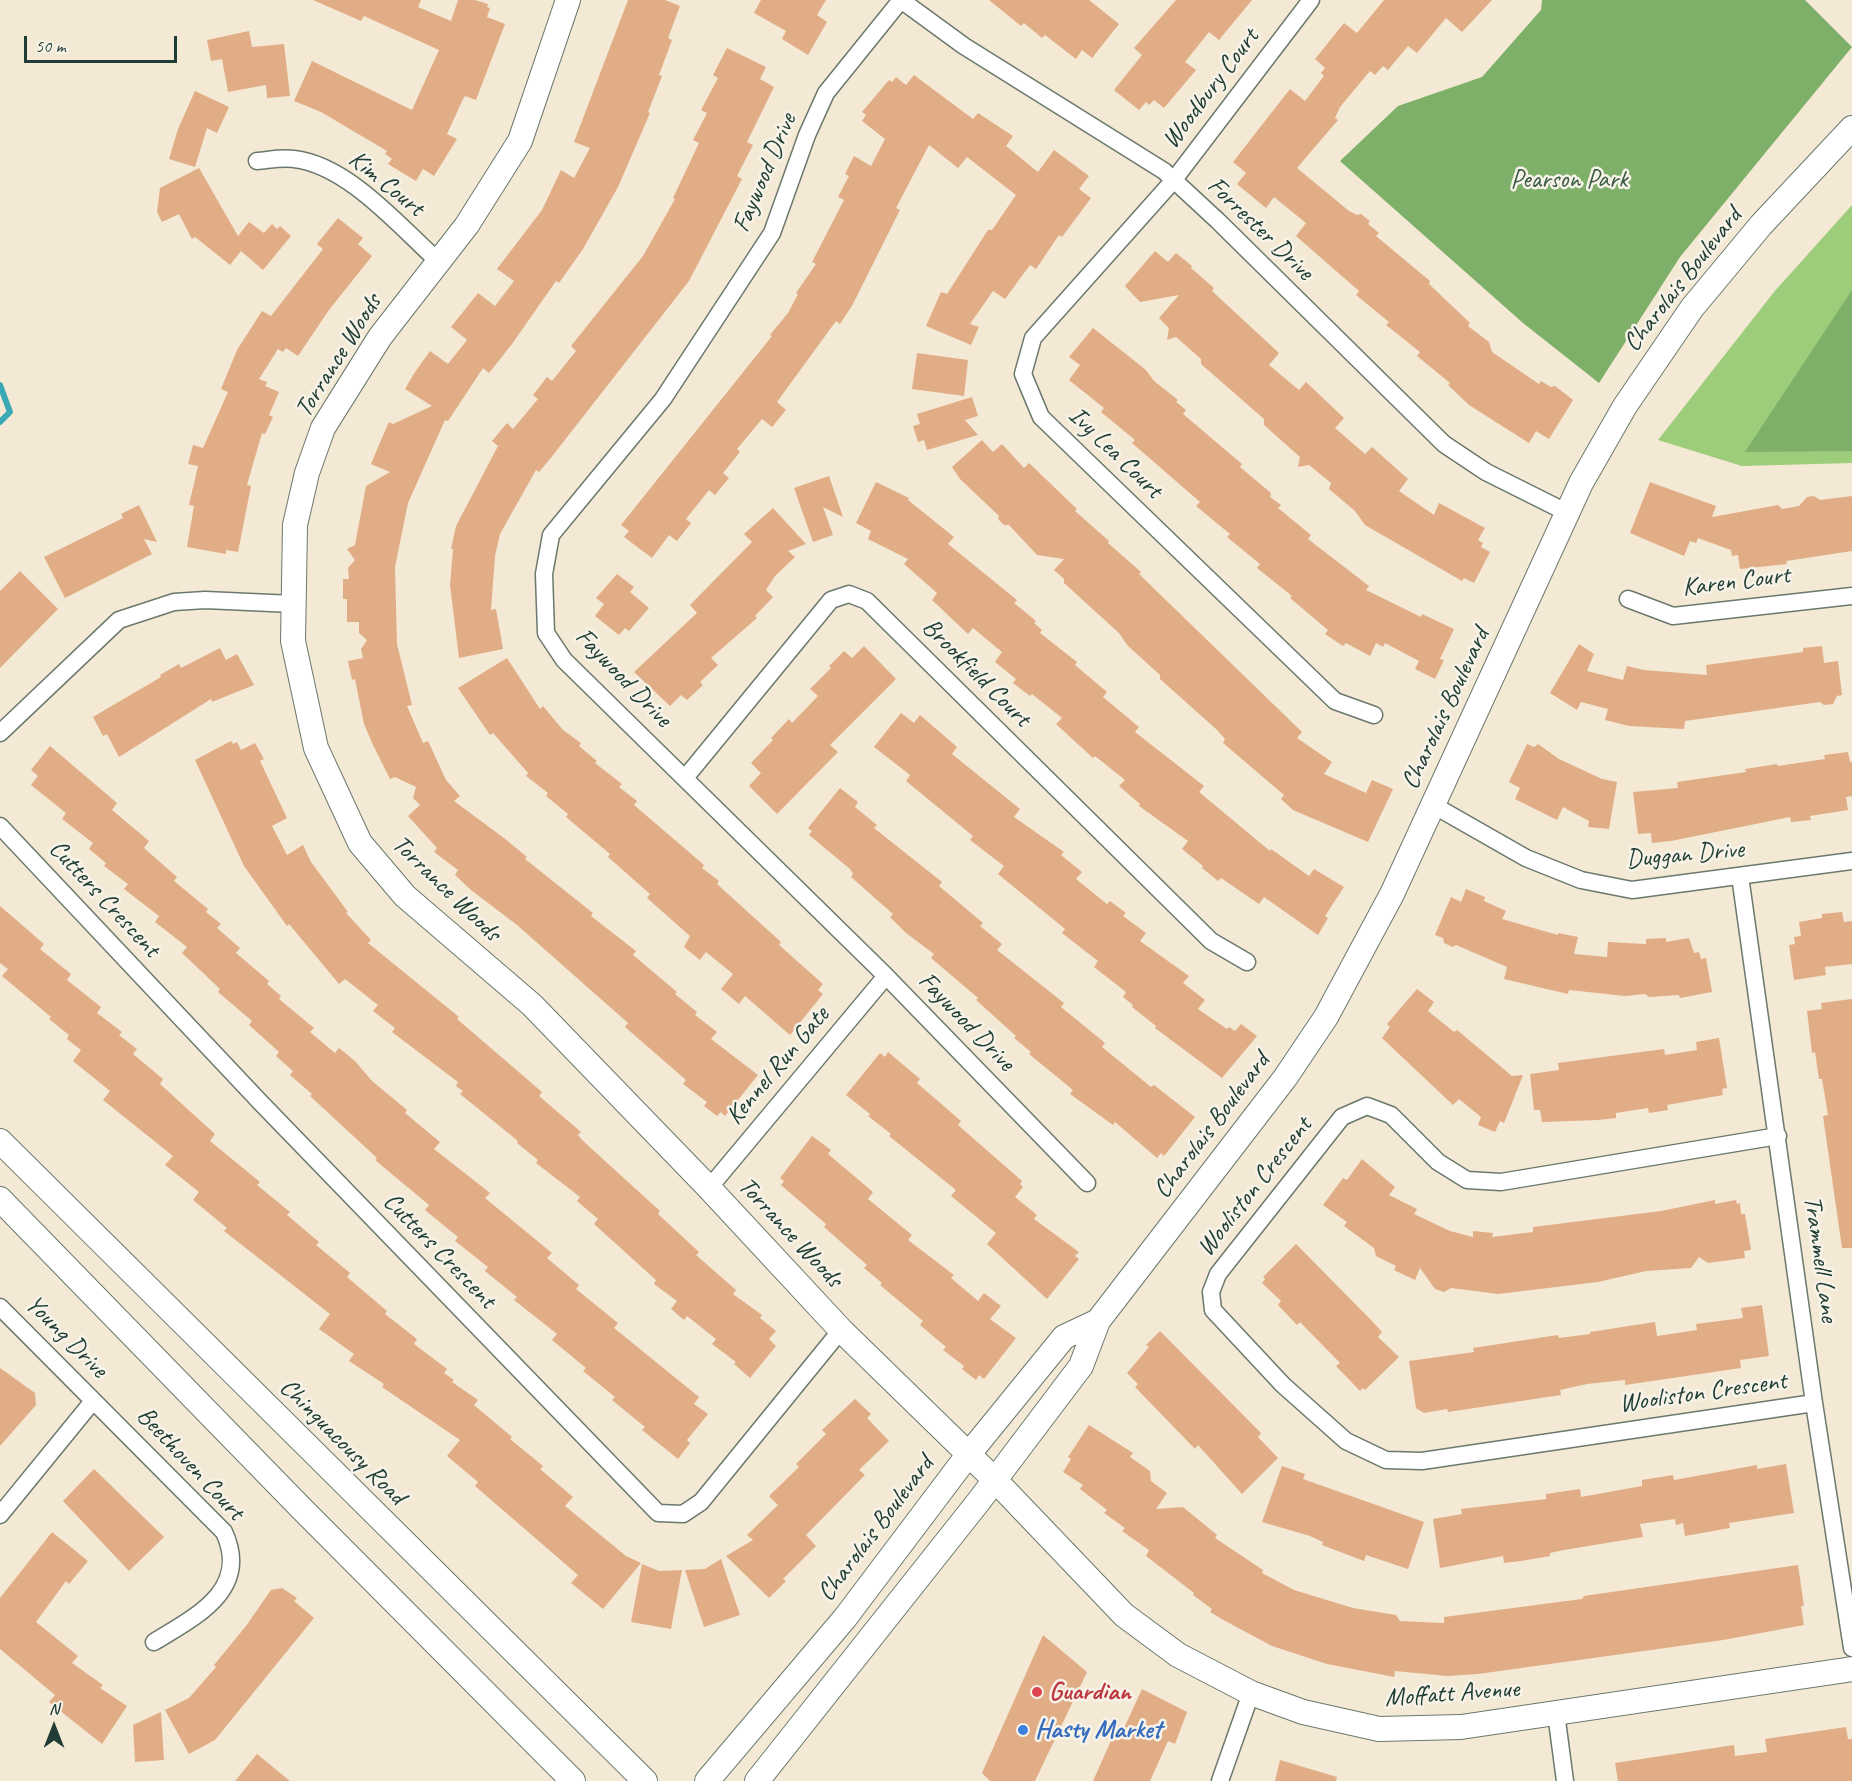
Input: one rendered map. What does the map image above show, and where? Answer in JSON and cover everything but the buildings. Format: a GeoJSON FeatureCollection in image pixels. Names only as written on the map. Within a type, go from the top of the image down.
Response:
{"type":"FeatureCollection","features":[{"type":"Feature","properties":{"kind":"street","name":"Torrance Woods"},"geometry":{"type":"LineString","coordinates":[[568,0],[520,141],[467,225],[380,337],[324,428],[308,473],[295,525],[293,641],[316,748],[360,843],[405,896],[532,1005],[709,1188],[841,1330],[995,1480]]}},
{"type":"Feature","properties":{"kind":"street","name":"Forrester Drive"},"geometry":{"type":"LineString","coordinates":[[901,0],[964,46],[1164,171],[1218,221],[1444,444],[1486,472],[1568,513]]}},
{"type":"Feature","properties":{"kind":"street","name":"Faywood Drive"},"geometry":{"type":"LineString","coordinates":[[901,0],[826,93],[807,135],[772,233],[663,399],[551,535],[544,574],[546,633],[564,660],[886,976],[1087,1183]]}},
{"type":"Feature","properties":{"kind":"street","name":"Woodbury Court"},"geometry":{"type":"LineString","coordinates":[[1173,181],[1311,0]]}},
{"type":"Feature","properties":{"kind":"street","name":"Charolais Boulevard"},"geometry":{"type":"LineString","coordinates":[[757,1781],[995,1480],[1081,1366],[1098,1321],[1285,1078],[1326,1017],[1392,894],[1581,483],[1625,406],[1692,308],[1761,225],[1852,128]]}},
{"type":"Feature","properties":{"kind":"street","name":"Kim Court"},"geometry":{"type":"LineString","coordinates":[[257,161],[294,159],[327,168],[352,184],[439,262]]}},
{"type":"Feature","properties":{"kind":"street","name":"Ivy Lea Court"},"geometry":{"type":"LineString","coordinates":[[1173,181],[1033,338],[1023,374],[1041,417],[1049,425],[1335,701],[1374,715]]}},
{"type":"Feature","properties":{"kind":"street","name":"Brookfield Court"},"geometry":{"type":"LineString","coordinates":[[685,778],[831,600],[849,594],[867,601],[1211,941],[1247,962]]}},
{"type":"Feature","properties":{"kind":"street","name":"Karen Court"},"geometry":{"type":"LineString","coordinates":[[1628,599],[1673,616],[1852,596]]}},
{"type":"Feature","properties":{"kind":"street"},"geometry":{"type":"LineString","coordinates":[[0,733],[119,620],[174,602],[205,600],[293,604]]}},
{"type":"Feature","properties":{"kind":"street","name":"Duggan Drive"},"geometry":{"type":"LineString","coordinates":[[1432,805],[1526,858],[1581,880],[1632,890],[1852,861]]}},
{"type":"Feature","properties":{"kind":"street","name":"Cutters Crescent"},"geometry":{"type":"LineString","coordinates":[[0,826],[286,1129],[658,1514],[683,1514],[701,1502],[841,1330]]}},
{"type":"Feature","properties":{"kind":"street","name":"Trammell Lane"},"geometry":{"type":"LineString","coordinates":[[1740,876],[1814,1402],[1852,1648]]}},
{"type":"Feature","properties":{"kind":"street","name":"Kennel Run Gate"},"geometry":{"type":"LineString","coordinates":[[709,1188],[886,976]]}},
{"type":"Feature","properties":{"kind":"street","name":"Wooliston Crescent"},"geometry":{"type":"LineString","coordinates":[[1778,1136],[1500,1182],[1467,1180],[1438,1162],[1391,1115],[1367,1106],[1342,1117],[1218,1274],[1211,1292],[1213,1310],[1283,1385],[1346,1441],[1386,1460],[1422,1461],[1814,1402]]}},
{"type":"Feature","properties":{"kind":"street","name":"Chinguacousy Road"},"geometry":{"type":"LineString","coordinates":[[0,1141],[645,1781]]}},
{"type":"Feature","properties":{"kind":"street"},"geometry":{"type":"LineString","coordinates":[[0,1199],[302,1509],[573,1781]]}},
{"type":"Feature","properties":{"kind":"street","name":"Young Drive"},"geometry":{"type":"LineString","coordinates":[[0,1307],[93,1401],[0,1515]]}},
{"type":"Feature","properties":{"kind":"street","name":"Charolais Boulevard"},"geometry":{"type":"LineString","coordinates":[[706,1781],[845,1618],[969,1455],[1064,1337],[1098,1321]]}},
{"type":"Feature","properties":{"kind":"street","name":"Beethoven Court"},"geometry":{"type":"LineString","coordinates":[[93,1401],[224,1532],[230,1545],[232,1557],[230,1576],[222,1591],[204,1611],[154,1642]]}},
{"type":"Feature","properties":{"kind":"street","name":"Moffatt Avenue"},"geometry":{"type":"LineString","coordinates":[[995,1480],[1124,1615],[1178,1656],[1251,1693],[1303,1712],[1379,1729],[1461,1727],[1852,1669]]}},
{"type":"Feature","properties":{"kind":"street"},"geometry":{"type":"LineString","coordinates":[[1220,1781],[1251,1693]]}},
{"type":"Feature","properties":{"kind":"street"},"geometry":{"type":"LineString","coordinates":[[1556,1713],[1565,1781]]}},
{"type":"Feature","properties":{"kind":"green space","name":"Pearson Park"},"geometry":{"type":"Polygon","coordinates":[[[1542,0],[1805,0],[1852,47],[1680,257],[1599,383],[1523,323],[1340,161],[1398,106],[1482,77],[1541,10],[1542,0]]]}},
{"type":"Feature","properties":{"kind":"green space"},"geometry":{"type":"Polygon","coordinates":[[[1852,205],[1852,463],[1742,466],[1658,440],[1774,292],[1852,205]]]}},
{"type":"Feature","properties":{"kind":"green space"},"geometry":{"type":"Polygon","coordinates":[[[1852,290],[1852,451],[1745,452],[1852,290]]]}},
{"type":"Feature","properties":{"kind":"waterway"},"geometry":{"type":"LineString","coordinates":[[0,385],[10,412],[0,422]]}},
{"type":"Feature","properties":{"kind":"place","name":"Guardian"},"geometry":{"type":"Point","coordinates":[1037,1692]}},
{"type":"Feature","properties":{"kind":"place","name":"Hasty Market"},"geometry":{"type":"Point","coordinates":[1023,1730]}}]}
